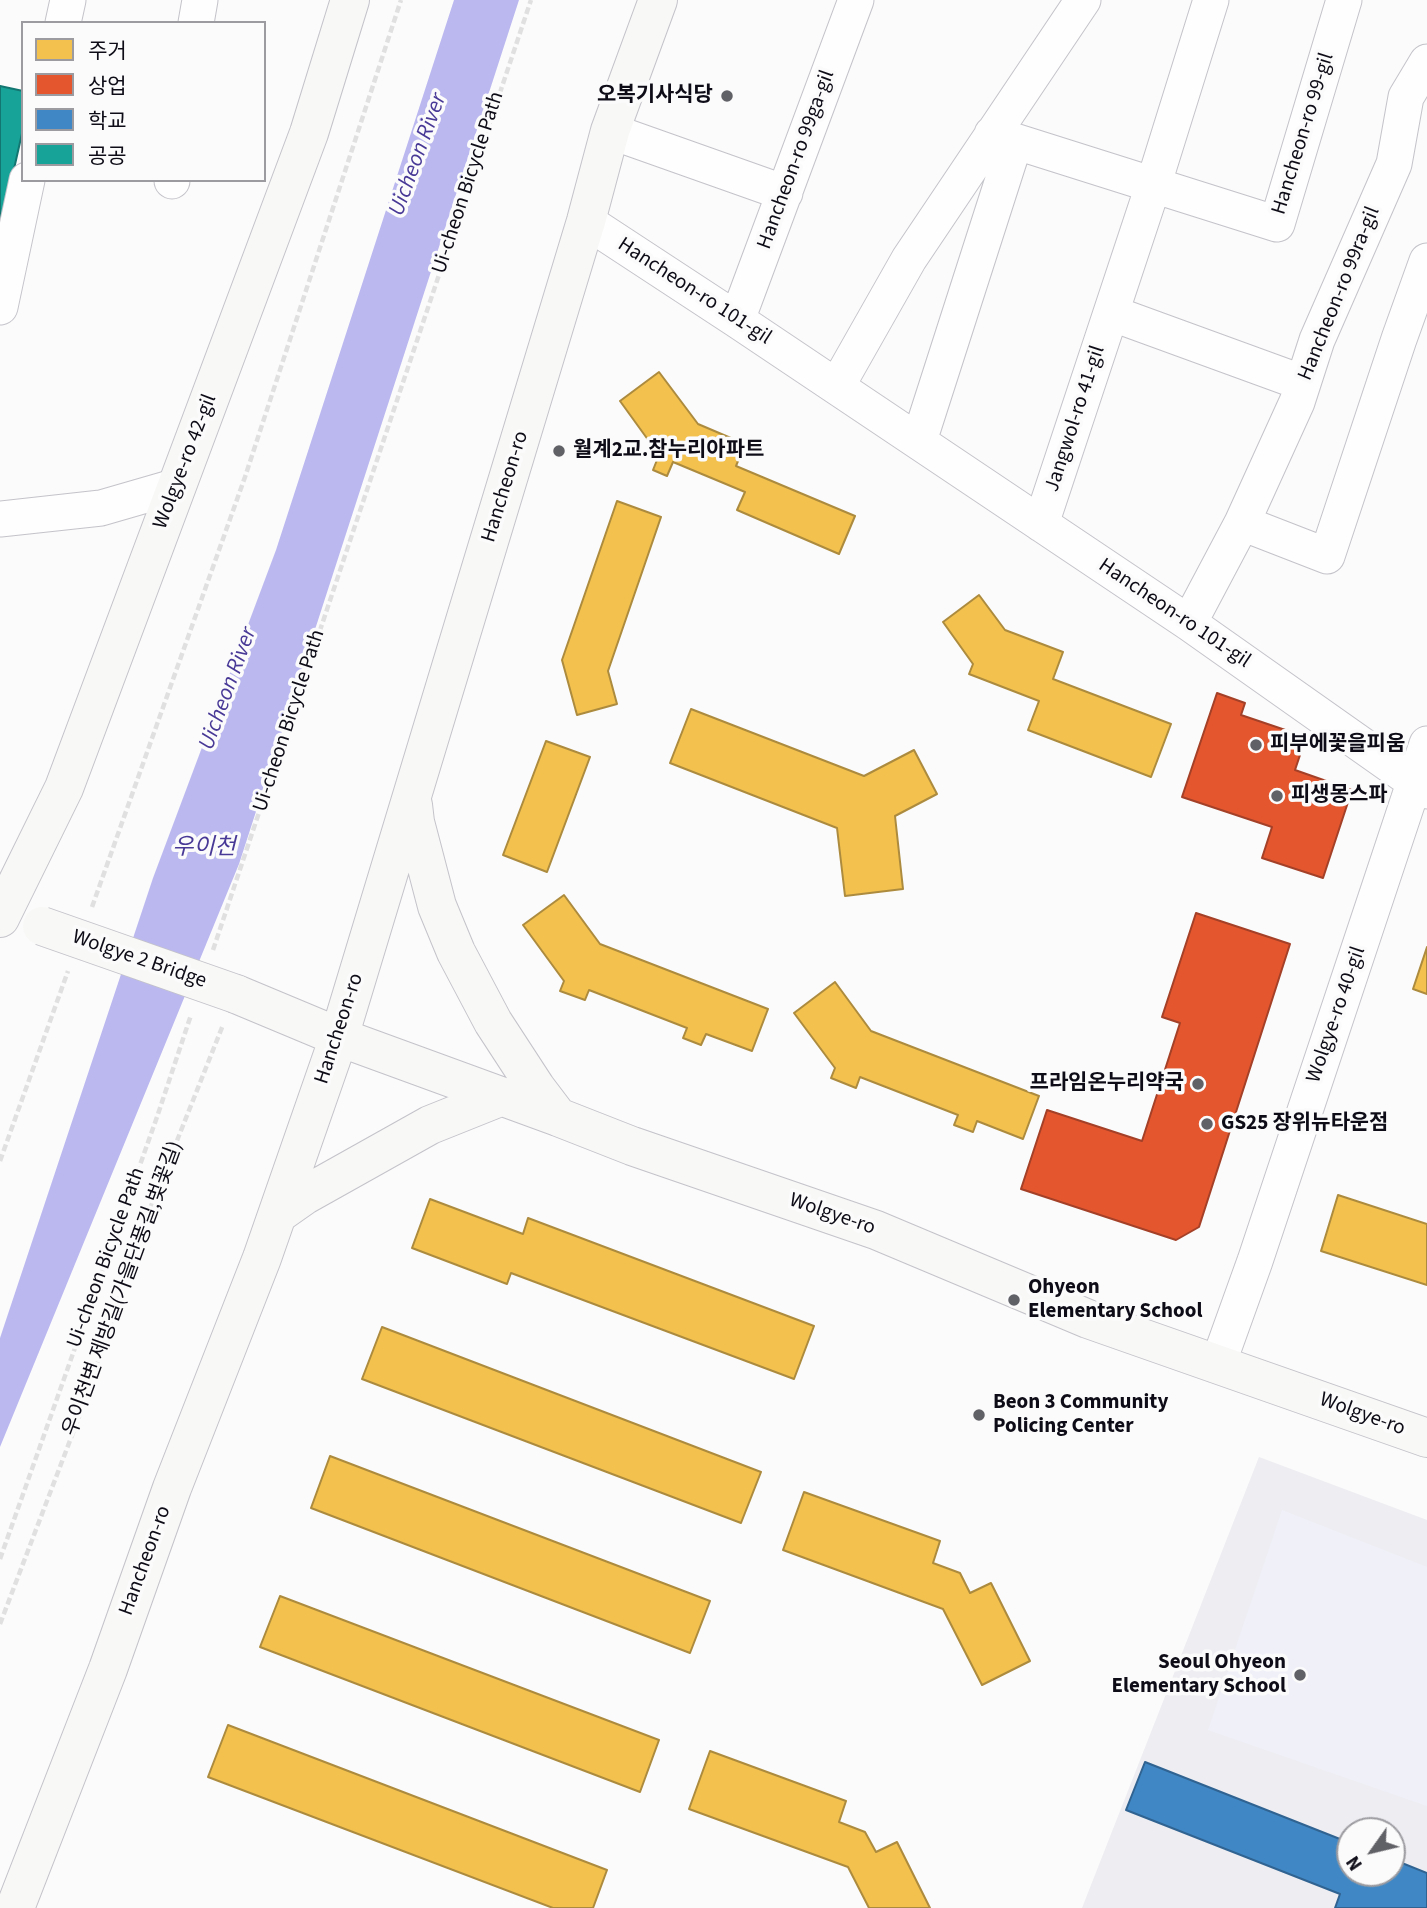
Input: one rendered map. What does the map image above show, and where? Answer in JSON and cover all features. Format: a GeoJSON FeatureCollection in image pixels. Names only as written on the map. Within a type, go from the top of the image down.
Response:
{"type":"FeatureCollection","features":[{"type":"Feature","properties":{"kind":"main road","name":"Wolgye-ro 42-gil"},"geometry":{"type":"LineString","coordinates":[[0,917],[64,788],[309,133],[350,0]]}},
{"type":"Feature","properties":{"kind":"main road","name":"Hancheon-ro"},"geometry":{"type":"LineString","coordinates":[[15,1908],[108,1669],[172,1488],[262,1258],[339,1037],[586,222],[610,131],[658,0]]}},
{"type":"Feature","properties":{"kind":"main road"},"geometry":{"type":"LineString","coordinates":[[412,797],[415,822],[434,895],[456,952],[493,1022],[536,1088],[558,1116]]}},
{"type":"Feature","properties":{"kind":"main road","name":"Wolgye 2 Bridge"},"geometry":{"type":"LineString","coordinates":[[0,917],[42,926],[236,994]]}},
{"type":"Feature","properties":{"kind":"main road","name":"Wolgye-ro"},"geometry":{"type":"LineString","coordinates":[[236,994],[339,1037],[558,1116],[632,1146],[876,1230],[1088,1319],[1427,1438]]}},
{"type":"Feature","properties":{"kind":"main road"},"geometry":{"type":"LineString","coordinates":[[278,1214],[305,1195],[430,1125],[500,1097]]}},
{"type":"Feature","properties":{"kind":"street"},"geometry":{"type":"LineString","coordinates":[[63,21],[68,0]]}},
{"type":"Feature","properties":{"kind":"street"},"geometry":{"type":"LineString","coordinates":[[196,21],[200,0]]}},
{"type":"Feature","properties":{"kind":"street","name":"Hancheon-ro 99ga-gil"},"geometry":{"type":"LineString","coordinates":[[737,320],[856,0]]}},
{"type":"Feature","properties":{"kind":"street"},"geometry":{"type":"LineString","coordinates":[[837,386],[909,259],[1003,138],[1083,0]]}},
{"type":"Feature","properties":{"kind":"street","name":"Jangwol-ro 41-gil"},"geometry":{"type":"LineString","coordinates":[[1041,524],[1153,186],[1211,0]]}},
{"type":"Feature","properties":{"kind":"street","name":"Hancheon-ro 99-gil"},"geometry":{"type":"LineString","coordinates":[[1153,186],[1277,224],[1344,0]]}},
{"type":"Feature","properties":{"kind":"street","name":"Hancheon-ro 99ra-gil"},"geometry":{"type":"LineString","coordinates":[[1189,623],[1242,523],[1297,402],[1317,340],[1394,164],[1406,97],[1427,62]]}},
{"type":"Feature","properties":{"kind":"street"},"geometry":{"type":"LineString","coordinates":[[610,131],[785,193]]}},
{"type":"Feature","properties":{"kind":"street"},"geometry":{"type":"LineString","coordinates":[[1003,138],[1153,186]]}},
{"type":"Feature","properties":{"kind":"street"},"geometry":{"type":"LineString","coordinates":[[919,442],[1003,138]]}},
{"type":"Feature","properties":{"kind":"street"},"geometry":{"type":"LineString","coordinates":[[0,307],[27,182]]}},
{"type":"Feature","properties":{"kind":"street","name":"Hancheon-ro 101-gil"},"geometry":{"type":"LineString","coordinates":[[586,222],[837,386],[1189,623],[1421,786]]}},
{"type":"Feature","properties":{"kind":"street"},"geometry":{"type":"LineString","coordinates":[[1242,523],[1327,556],[1427,261]]}},
{"type":"Feature","properties":{"kind":"street"},"geometry":{"type":"LineString","coordinates":[[1111,313],[1303,383]]}},
{"type":"Feature","properties":{"kind":"street"},"geometry":{"type":"LineString","coordinates":[[0,519],[101,508],[177,486]]}},
{"type":"Feature","properties":{"kind":"street","name":"Wolgye-ro 40-gil"},"geometry":{"type":"LineString","coordinates":[[1218,1364],[1421,786],[1427,744]]}},
{"type":"Feature","properties":{"kind":"path"},"geometry":{"type":"LineString","coordinates":[[89,915],[244,477],[401,0]]}},
{"type":"Feature","properties":{"kind":"path","name":"Ui-cheon Bicycle Path"},"geometry":{"type":"LineString","coordinates":[[210,959],[531,0]]}},
{"type":"Feature","properties":{"kind":"path"},"geometry":{"type":"LineString","coordinates":[[0,1161],[70,967]]}},
{"type":"Feature","properties":{"kind":"path","name":"우이천변 제방길(가을단풍길,벚꽃길)"},"geometry":{"type":"LineString","coordinates":[[0,1624],[79,1416],[150,1206],[236,994]]}},
{"type":"Feature","properties":{"kind":"path","name":"Ui-cheon Bicycle Path"},"geometry":{"type":"LineString","coordinates":[[0,1559],[192,1012]]}},
{"type":"Feature","properties":{"kind":"shaded area","name":"Seoul Ohyeon Elementary School"},"geometry":{"type":"Polygon","coordinates":[[[1259,1457],[1427,1520],[1427,1908],[1082,1908],[1259,1457]]]}},
{"type":"Feature","properties":{"kind":"shaded area"},"geometry":{"type":"Polygon","coordinates":[[[1282,1510],[1427,1567],[1427,1806],[1208,1730],[1282,1510]]]}},
{"type":"Feature","properties":{"kind":"water","name":"우이천"},"geometry":{"type":"Polygon","coordinates":[[[454,0],[519,0],[239,864],[0,1447],[0,1338],[153,878],[276,550],[454,0]]]}},
{"type":"Feature","properties":{"kind":"building: 주거"},"geometry":{"type":"Polygon","coordinates":[[[659,372],[698,424],[745,444],[736,466],[855,516],[839,554],[737,510],[745,492],[673,462],[667,476],[653,470],[659,455],[620,401],[659,372]]]}},
{"type":"Feature","properties":{"kind":"building: 주거"},"geometry":{"type":"Polygon","coordinates":[[[617,501],[661,517],[608,671],[617,704],[577,715],[562,660],[617,501]]]}},
{"type":"Feature","properties":{"kind":"building: 주거"},"geometry":{"type":"Polygon","coordinates":[[[979,595],[1005,630],[1063,652],[1053,679],[1171,724],[1151,777],[1028,730],[1039,701],[969,674],[973,664],[943,622],[979,595]]]}},
{"type":"Feature","properties":{"kind":"building: 주거"},"geometry":{"type":"Polygon","coordinates":[[[691,709],[864,776],[914,750],[937,794],[895,816],[903,889],[845,896],[837,828],[670,763],[691,709]]]}},
{"type":"Feature","properties":{"kind":"building: 주거"},"geometry":{"type":"Polygon","coordinates":[[[546,741],[590,757],[547,872],[503,855],[546,741]]]}},
{"type":"Feature","properties":{"kind":"building: 주거"},"geometry":{"type":"Polygon","coordinates":[[[564,895],[600,944],[768,1009],[752,1051],[706,1034],[701,1045],[683,1038],[687,1028],[589,990],[585,1000],[560,991],[564,981],[523,925],[564,895]]]}},
{"type":"Feature","properties":{"kind":"building: 주거"},"geometry":{"type":"Polygon","coordinates":[[[1427,947],[1427,994],[1413,989],[1427,947]]]}},
{"type":"Feature","properties":{"kind":"building: 주거"},"geometry":{"type":"Polygon","coordinates":[[[835,982],[871,1031],[1039,1096],[1023,1139],[977,1121],[973,1132],[954,1125],[958,1115],[860,1077],[856,1088],[831,1078],[835,1068],[794,1013],[835,982]]]}},
{"type":"Feature","properties":{"kind":"building: 주거"},"geometry":{"type":"Polygon","coordinates":[[[1338,1195],[1427,1224],[1427,1285],[1321,1251],[1338,1195]]]}},
{"type":"Feature","properties":{"kind":"building: 주거"},"geometry":{"type":"Polygon","coordinates":[[[430,1199],[523,1234],[528,1218],[814,1326],[794,1379],[511,1273],[507,1284],[412,1248],[430,1199]]]}},
{"type":"Feature","properties":{"kind":"building: 주거"},"geometry":{"type":"Polygon","coordinates":[[[382,1327],[761,1472],[741,1523],[362,1379],[382,1327]]]}},
{"type":"Feature","properties":{"kind":"building: 주거"},"geometry":{"type":"Polygon","coordinates":[[[330,1456],[710,1601],[690,1653],[311,1508],[330,1456]]]}},
{"type":"Feature","properties":{"kind":"building: 주거"},"geometry":{"type":"Polygon","coordinates":[[[804,1492],[940,1541],[933,1563],[960,1573],[970,1593],[991,1583],[1030,1661],[982,1685],[943,1609],[783,1550],[804,1492]]]}},
{"type":"Feature","properties":{"kind":"building: 주거"},"geometry":{"type":"Polygon","coordinates":[[[280,1596],[659,1740],[640,1792],[260,1647],[280,1596]]]}},
{"type":"Feature","properties":{"kind":"building: 주거"},"geometry":{"type":"Polygon","coordinates":[[[228,1725],[607,1870],[593,1908],[553,1908],[208,1777],[228,1725]]]}},
{"type":"Feature","properties":{"kind":"building: 주거"},"geometry":{"type":"Polygon","coordinates":[[[710,1751],[846,1801],[839,1822],[865,1832],[876,1852],[897,1842],[930,1908],[869,1908],[848,1867],[689,1809],[710,1751]]]}},
{"type":"Feature","properties":{"kind":"building: 상업"},"geometry":{"type":"Polygon","coordinates":[[[1217,693],[1245,703],[1241,715],[1306,737],[1295,770],[1352,790],[1323,878],[1262,858],[1272,827],[1182,797],[1217,693]]]}},
{"type":"Feature","properties":{"kind":"building: 상업"},"geometry":{"type":"Polygon","coordinates":[[[1196,913],[1290,944],[1199,1227],[1176,1240],[1021,1189],[1047,1110],[1142,1141],[1180,1023],[1162,1017],[1196,913]]]}},
{"type":"Feature","properties":{"kind":"building: 학교"},"geometry":{"type":"Polygon","coordinates":[[[1145,1762],[1336,1837],[1336,1887],[1406,1887],[1406,1865],[1427,1873],[1427,1908],[1335,1908],[1340,1894],[1126,1810],[1145,1762]]]}},
{"type":"Feature","properties":{"kind":"building: 공공"},"geometry":{"type":"Polygon","coordinates":[[[0,86],[21,91],[21,138],[0,231],[0,86]]]}},
{"type":"Feature","properties":{"kind":"place","name":"오복기사식당"},"geometry":{"type":"Point","coordinates":[727,96]}},
{"type":"Feature","properties":{"kind":"place","name":"월계2교.참누리아파트"},"geometry":{"type":"Point","coordinates":[559,451]}},
{"type":"Feature","properties":{"kind":"place","name":"피부에꽃을피움"},"geometry":{"type":"Point","coordinates":[1256,745]}},
{"type":"Feature","properties":{"kind":"place","name":"피생몽스파"},"geometry":{"type":"Point","coordinates":[1277,796]}},
{"type":"Feature","properties":{"kind":"place","name":"프라임온누리약국"},"geometry":{"type":"Point","coordinates":[1198,1084]}},
{"type":"Feature","properties":{"kind":"place","name":"GS25 장위뉴타운점"},"geometry":{"type":"Point","coordinates":[1207,1124]}},
{"type":"Feature","properties":{"kind":"place","name":"Ohyeon Elementary School"},"geometry":{"type":"Point","coordinates":[1014,1300]}},
{"type":"Feature","properties":{"kind":"place","name":"Beon 3 Community Policing Center"},"geometry":{"type":"Point","coordinates":[979,1415]}},
{"type":"Feature","properties":{"kind":"place","name":"Seoul Ohyeon Elementary School"},"geometry":{"type":"Point","coordinates":[1300,1675]}},
{"type":"Feature","properties":{"kind":"water label","name":"Uicheon River"},"geometry":{"type":"Point","coordinates":[419,155]}},
{"type":"Feature","properties":{"kind":"water label","name":"Uicheon River"},"geometry":{"type":"Point","coordinates":[229,689]}}]}
